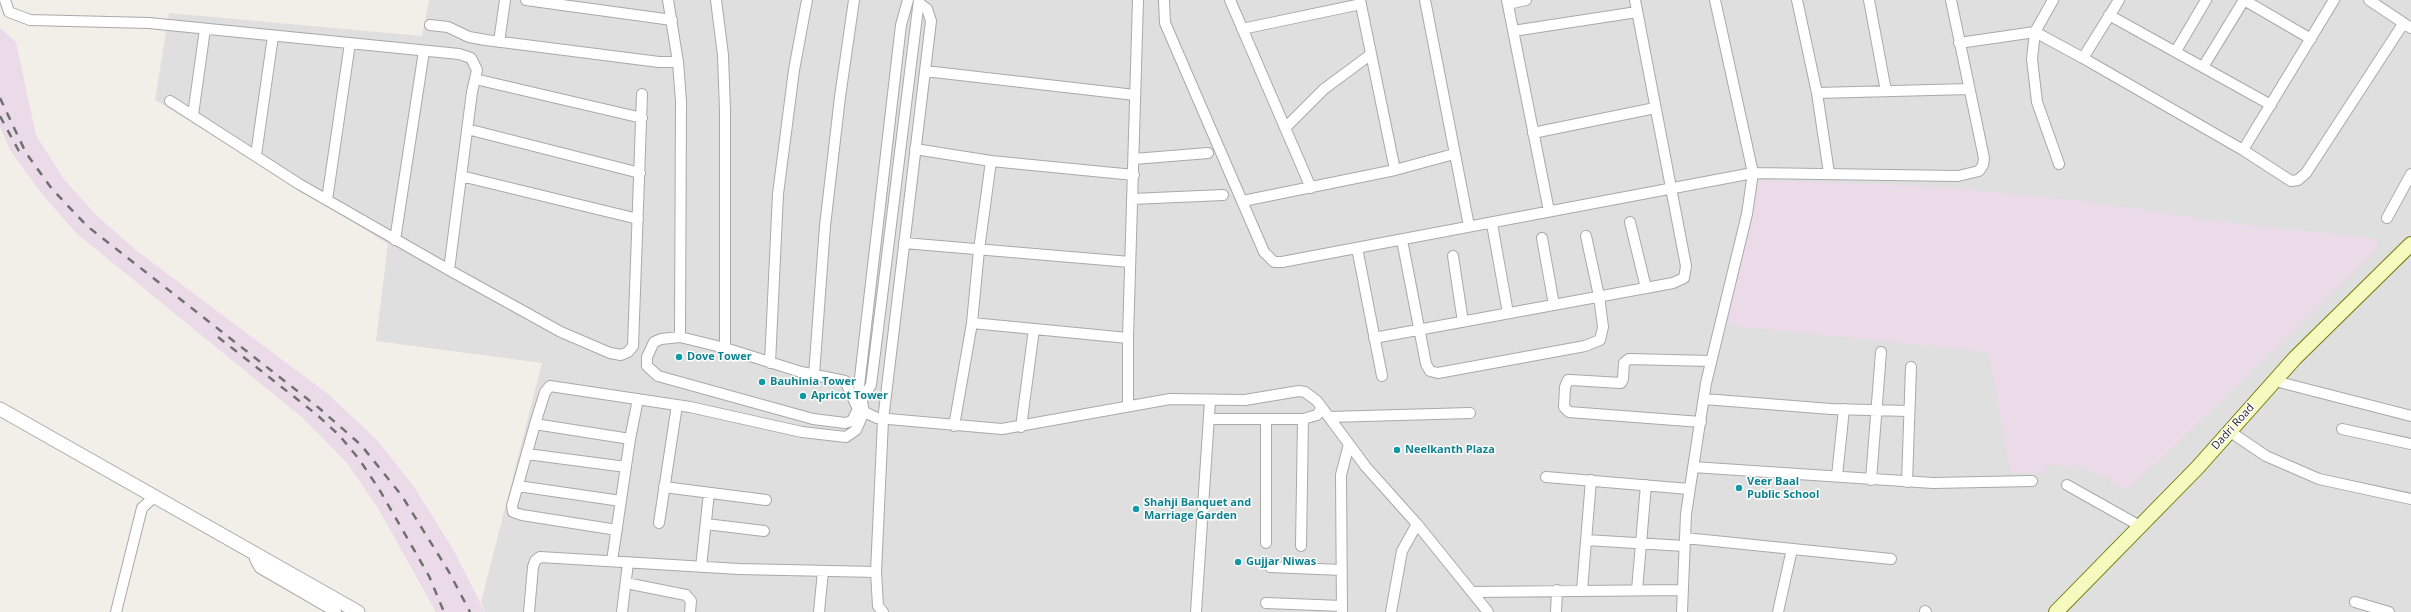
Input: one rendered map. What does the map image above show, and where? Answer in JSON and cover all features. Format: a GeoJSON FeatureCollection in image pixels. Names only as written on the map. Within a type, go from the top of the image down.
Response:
{"type":"FeatureCollection","features":[{"type":"Feature","properties":{"kind":"main road","name":"Dadri Road"},"geometry":{"type":"LineString","coordinates":[[2056,612],[2198,467],[2311,341],[2411,244]]}},
{"type":"Feature","properties":{"kind":"street"},"geometry":{"type":"LineString","coordinates":[[5,0],[9,12],[30,20],[149,23],[459,54],[471,58],[476,70],[449,270]]}},
{"type":"Feature","properties":{"kind":"street"},"geometry":{"type":"LineString","coordinates":[[500,42],[505,0]]}},
{"type":"Feature","properties":{"kind":"street"},"geometry":{"type":"LineString","coordinates":[[526,0],[672,20]]}},
{"type":"Feature","properties":{"kind":"street"},"geometry":{"type":"LineString","coordinates":[[668,0],[678,62],[681,101],[680,337]]}},
{"type":"Feature","properties":{"kind":"street"},"geometry":{"type":"LineString","coordinates":[[716,0],[723,55],[725,103],[725,348]]}},
{"type":"Feature","properties":{"kind":"street"},"geometry":{"type":"LineString","coordinates":[[770,363],[778,194],[794,70],[807,0]]}},
{"type":"Feature","properties":{"kind":"street"},"geometry":{"type":"LineString","coordinates":[[814,375],[826,218],[840,97],[854,0]]}},
{"type":"Feature","properties":{"kind":"street"},"geometry":{"type":"LineString","coordinates":[[617,530],[517,514],[512,510],[535,424],[545,392],[550,386],[677,405],[785,429],[840,437],[851,435],[856,430],[861,407],[859,386],[901,25],[908,0]]}},
{"type":"Feature","properties":{"kind":"street"},"geometry":{"type":"LineString","coordinates":[[1128,406],[1128,338],[1138,0]]}},
{"type":"Feature","properties":{"kind":"street"},"geometry":{"type":"LineString","coordinates":[[1164,0],[1165,23],[1264,252],[1274,262],[1282,262],[1402,240],[1469,226],[1492,224],[1549,211],[1753,173],[1958,176],[1979,172],[1983,165],[1984,158],[1951,0]]}},
{"type":"Feature","properties":{"kind":"street"},"geometry":{"type":"LineString","coordinates":[[1230,0],[1312,188]]}},
{"type":"Feature","properties":{"kind":"street"},"geometry":{"type":"LineString","coordinates":[[1425,0],[1469,226]]}},
{"type":"Feature","properties":{"kind":"street"},"geometry":{"type":"LineString","coordinates":[[1526,0],[1508,2],[1549,211]]}},
{"type":"Feature","properties":{"kind":"street"},"geometry":{"type":"LineString","coordinates":[[1374,338],[1646,288],[1679,281],[1687,272],[1635,0]]}},
{"type":"Feature","properties":{"kind":"street"},"geometry":{"type":"LineString","coordinates":[[1682,612],[1684,542],[1693,467],[1710,361],[1747,214],[1753,173],[1715,0]]}},
{"type":"Feature","properties":{"kind":"street"},"geometry":{"type":"LineString","coordinates":[[1797,0],[1817,93],[1829,174]]}},
{"type":"Feature","properties":{"kind":"street"},"geometry":{"type":"LineString","coordinates":[[1869,0],[1886,91]]}},
{"type":"Feature","properties":{"kind":"street"},"geometry":{"type":"LineString","coordinates":[[2053,0],[2035,32],[2032,59],[2037,102],[2059,164]]}},
{"type":"Feature","properties":{"kind":"street"},"geometry":{"type":"LineString","coordinates":[[2083,58],[2119,0]]}},
{"type":"Feature","properties":{"kind":"street"},"geometry":{"type":"LineString","coordinates":[[2176,51],[2206,0]]}},
{"type":"Feature","properties":{"kind":"street"},"geometry":{"type":"LineString","coordinates":[[2204,66],[2244,0],[2311,39]]}},
{"type":"Feature","properties":{"kind":"street"},"geometry":{"type":"LineString","coordinates":[[2243,150],[2334,0]]}},
{"type":"Feature","properties":{"kind":"street"},"geometry":{"type":"LineString","coordinates":[[1959,43],[2035,32],[2243,150],[2291,181],[2298,180],[2306,174],[2407,26],[2369,0]]}},
{"type":"Feature","properties":{"kind":"street"},"geometry":{"type":"LineString","coordinates":[[919,2],[871,385],[861,407],[852,421],[845,423],[813,419],[658,376],[647,366],[650,348],[661,339],[680,337],[725,348],[770,363],[814,375],[845,381],[850,387],[852,399],[861,407],[883,420],[1002,429],[1021,427],[1128,406],[1184,398],[1210,401],[1245,400],[1299,391],[1310,395],[1325,412],[1384,489],[1417,524],[1488,612]]}},
{"type":"Feature","properties":{"kind":"street"},"geometry":{"type":"LineString","coordinates":[[883,612],[878,606],[876,572],[883,420],[931,20],[927,9],[919,2]]}},
{"type":"Feature","properties":{"kind":"street"},"geometry":{"type":"LineString","coordinates":[[1242,29],[1360,2],[1395,170]]}},
{"type":"Feature","properties":{"kind":"street"},"geometry":{"type":"LineString","coordinates":[[1514,31],[1637,12]]}},
{"type":"Feature","properties":{"kind":"street"},"geometry":{"type":"LineString","coordinates":[[2109,15],[2204,66],[2271,105]]}},
{"type":"Feature","properties":{"kind":"street"},"geometry":{"type":"LineString","coordinates":[[430,25],[448,28],[469,37],[500,42],[659,62],[678,62]]}},
{"type":"Feature","properties":{"kind":"street"},"geometry":{"type":"LineString","coordinates":[[193,115],[205,29]]}},
{"type":"Feature","properties":{"kind":"street"},"geometry":{"type":"LineString","coordinates":[[256,155],[273,36]]}},
{"type":"Feature","properties":{"kind":"street"},"geometry":{"type":"LineString","coordinates":[[327,200],[350,43]]}},
{"type":"Feature","properties":{"kind":"street"},"geometry":{"type":"LineString","coordinates":[[395,240],[424,51]]}},
{"type":"Feature","properties":{"kind":"street"},"geometry":{"type":"LineString","coordinates":[[1286,128],[1324,90],[1370,54]]}},
{"type":"Feature","properties":{"kind":"street"},"geometry":{"type":"LineString","coordinates":[[925,71],[1135,95]]}},
{"type":"Feature","properties":{"kind":"street"},"geometry":{"type":"LineString","coordinates":[[475,79],[642,118]]}},
{"type":"Feature","properties":{"kind":"street"},"geometry":{"type":"LineString","coordinates":[[1817,93],[1969,89]]}},
{"type":"Feature","properties":{"kind":"street"},"geometry":{"type":"LineString","coordinates":[[170,101],[327,200],[395,240],[561,332],[610,353],[621,355],[628,352],[633,346],[642,94]]}},
{"type":"Feature","properties":{"kind":"street"},"geometry":{"type":"LineString","coordinates":[[1533,133],[1655,108]]}},
{"type":"Feature","properties":{"kind":"street"},"geometry":{"type":"LineString","coordinates":[[467,129],[640,173]]}},
{"type":"Feature","properties":{"kind":"street"},"geometry":{"type":"LineString","coordinates":[[915,149],[991,160],[1134,175]]}},
{"type":"Feature","properties":{"kind":"street"},"geometry":{"type":"LineString","coordinates":[[1134,159],[1208,153]]}},
{"type":"Feature","properties":{"kind":"street"},"geometry":{"type":"LineString","coordinates":[[1243,201],[1395,170],[1454,154]]}},
{"type":"Feature","properties":{"kind":"street"},"geometry":{"type":"LineString","coordinates":[[954,426],[972,323],[979,250],[991,160]]}},
{"type":"Feature","properties":{"kind":"street"},"geometry":{"type":"LineString","coordinates":[[2387,218],[2411,174]]}},
{"type":"Feature","properties":{"kind":"street"},"geometry":{"type":"LineString","coordinates":[[461,176],[638,219]]}},
{"type":"Feature","properties":{"kind":"street"},"geometry":{"type":"LineString","coordinates":[[1132,199],[1223,195]]}},
{"type":"Feature","properties":{"kind":"street"},"geometry":{"type":"LineString","coordinates":[[1630,222],[1646,288]]}},
{"type":"Feature","properties":{"kind":"street"},"geometry":{"type":"LineString","coordinates":[[1492,224],[1508,313]]}},
{"type":"Feature","properties":{"kind":"street"},"geometry":{"type":"LineString","coordinates":[[1402,240],[1418,331],[1426,364],[1433,373],[1595,343],[1602,335],[1599,296],[1586,236]]}},
{"type":"Feature","properties":{"kind":"street"},"geometry":{"type":"LineString","coordinates":[[1542,238],[1554,305]]}},
{"type":"Feature","properties":{"kind":"street"},"geometry":{"type":"LineString","coordinates":[[904,243],[1130,262]]}},
{"type":"Feature","properties":{"kind":"street"},"geometry":{"type":"LineString","coordinates":[[1357,248],[1382,376]]}},
{"type":"Feature","properties":{"kind":"street"},"geometry":{"type":"LineString","coordinates":[[1453,256],[1463,322]]}},
{"type":"Feature","properties":{"kind":"street"},"geometry":{"type":"LineString","coordinates":[[972,323],[1128,338]]}},
{"type":"Feature","properties":{"kind":"street"},"geometry":{"type":"LineString","coordinates":[[1021,427],[1034,330]]}},
{"type":"Feature","properties":{"kind":"street"},"geometry":{"type":"LineString","coordinates":[[1871,480],[1881,352]]}},
{"type":"Feature","properties":{"kind":"street"},"geometry":{"type":"LineString","coordinates":[[1701,422],[1569,412],[1564,407],[1565,387],[1566,382],[1572,380],[1621,383],[1623,379],[1624,363],[1629,359],[1710,361]]}},
{"type":"Feature","properties":{"kind":"street"},"geometry":{"type":"LineString","coordinates":[[1907,482],[1911,367]]}},
{"type":"Feature","properties":{"kind":"street"},"geometry":{"type":"LineString","coordinates":[[2275,381],[2411,416]]}},
{"type":"Feature","properties":{"kind":"street"},"geometry":{"type":"LineString","coordinates":[[612,562],[630,439],[638,399]]}},
{"type":"Feature","properties":{"kind":"street"},"geometry":{"type":"LineString","coordinates":[[1704,399],[1844,409],[1909,410]]}},
{"type":"Feature","properties":{"kind":"street"},"geometry":{"type":"LineString","coordinates":[[1196,612],[1210,401]]}},
{"type":"Feature","properties":{"kind":"street"},"geometry":{"type":"LineString","coordinates":[[659,523],[677,405]]}},
{"type":"Feature","properties":{"kind":"street"},"geometry":{"type":"LineString","coordinates":[[0,409],[152,498],[256,554],[358,612]]}},
{"type":"Feature","properties":{"kind":"street"},"geometry":{"type":"LineString","coordinates":[[1837,476],[1844,409]]}},
{"type":"Feature","properties":{"kind":"street"},"geometry":{"type":"LineString","coordinates":[[1209,419],[1303,419],[1325,412],[1470,413]]}},
{"type":"Feature","properties":{"kind":"street"},"geometry":{"type":"LineString","coordinates":[[1301,546],[1303,419]]}},
{"type":"Feature","properties":{"kind":"street"},"geometry":{"type":"LineString","coordinates":[[1266,420],[1266,543]]}},
{"type":"Feature","properties":{"kind":"street"},"geometry":{"type":"LineString","coordinates":[[535,424],[630,439]]}},
{"type":"Feature","properties":{"kind":"street"},"geometry":{"type":"LineString","coordinates":[[2342,429],[2411,444]]}},
{"type":"Feature","properties":{"kind":"street"},"geometry":{"type":"LineString","coordinates":[[2229,431],[2266,456],[2319,478],[2411,499]]}},
{"type":"Feature","properties":{"kind":"street"},"geometry":{"type":"LineString","coordinates":[[1266,603],[1342,609],[1341,475],[1349,444]]}},
{"type":"Feature","properties":{"kind":"street"},"geometry":{"type":"LineString","coordinates":[[527,454],[626,467]]}},
{"type":"Feature","properties":{"kind":"street"},"geometry":{"type":"LineString","coordinates":[[1693,467],[1907,482],[2032,481]]}},
{"type":"Feature","properties":{"kind":"street"},"geometry":{"type":"LineString","coordinates":[[1546,477],[1646,484],[1690,489]]}},
{"type":"Feature","properties":{"kind":"street"},"geometry":{"type":"LineString","coordinates":[[1582,590],[1591,480]]}},
{"type":"Feature","properties":{"kind":"street"},"geometry":{"type":"LineString","coordinates":[[1637,590],[1646,484]]}},
{"type":"Feature","properties":{"kind":"street"},"geometry":{"type":"LineString","coordinates":[[518,486],[621,501]]}},
{"type":"Feature","properties":{"kind":"street"},"geometry":{"type":"LineString","coordinates":[[2067,486],[2140,526]]}},
{"type":"Feature","properties":{"kind":"street"},"geometry":{"type":"LineString","coordinates":[[664,487],[766,500]]}},
{"type":"Feature","properties":{"kind":"street"},"geometry":{"type":"LineString","coordinates":[[701,567],[709,493]]}},
{"type":"Feature","properties":{"kind":"street"},"geometry":{"type":"LineString","coordinates":[[116,612],[142,508],[152,498]]}},
{"type":"Feature","properties":{"kind":"street"},"geometry":{"type":"LineString","coordinates":[[706,524],[764,531]]}},
{"type":"Feature","properties":{"kind":"street"},"geometry":{"type":"LineString","coordinates":[[1391,612],[1402,552],[1417,524]]}},
{"type":"Feature","properties":{"kind":"street"},"geometry":{"type":"LineString","coordinates":[[1586,540],[1641,544],[1684,542],[1792,549],[1891,559]]}},
{"type":"Feature","properties":{"kind":"street"},"geometry":{"type":"LineString","coordinates":[[1778,612],[1792,549]]}},
{"type":"Feature","properties":{"kind":"street"},"geometry":{"type":"LineString","coordinates":[[256,554],[255,559],[260,568],[336,612]]}},
{"type":"Feature","properties":{"kind":"street"},"geometry":{"type":"LineString","coordinates":[[529,612],[533,567],[535,561],[540,557],[701,567],[876,572]]}},
{"type":"Feature","properties":{"kind":"street"},"geometry":{"type":"LineString","coordinates":[[622,612],[628,563]]}},
{"type":"Feature","properties":{"kind":"street"},"geometry":{"type":"LineString","coordinates":[[1270,567],[1342,570]]}},
{"type":"Feature","properties":{"kind":"street"},"geometry":{"type":"LineString","coordinates":[[819,612],[822,571]]}},
{"type":"Feature","properties":{"kind":"street"},"geometry":{"type":"LineString","coordinates":[[626,583],[686,595],[691,601],[690,612]]}},
{"type":"Feature","properties":{"kind":"street"},"geometry":{"type":"LineString","coordinates":[[1556,612],[1557,590]]}},
{"type":"Feature","properties":{"kind":"street"},"geometry":{"type":"LineString","coordinates":[[1472,592],[1682,590]]}},
{"type":"Feature","properties":{"kind":"street"},"geometry":{"type":"LineString","coordinates":[[2355,602],[2389,612]]}},
{"type":"Feature","properties":{"kind":"shaded area"},"geometry":{"type":"Polygon","coordinates":[[[429,0],[2411,0],[2411,612],[485,612],[481,602],[542,363],[376,341],[388,244],[155,100],[169,13],[422,36],[429,0]]]}},
{"type":"Feature","properties":{"kind":"shaded area"},"geometry":{"type":"Polygon","coordinates":[[[0,28],[16,42],[36,135],[63,178],[95,214],[137,251],[328,394],[378,441],[414,487],[453,549],[485,612],[436,612],[378,508],[347,463],[304,419],[76,233],[41,193],[10,150],[0,127],[0,28]]]}},
{"type":"Feature","properties":{"kind":"shaded area"},"geometry":{"type":"Polygon","coordinates":[[[1758,180],[1926,186],[2093,202],[2229,223],[2373,238],[2377,242],[2378,249],[2129,489],[2110,484],[2112,479],[2074,465],[2072,470],[2049,462],[2044,473],[2011,473],[1989,352],[1726,325],[1758,180]]]}},
{"type":"Feature","properties":{"kind":"railway"},"geometry":{"type":"LineString","coordinates":[[0,98],[26,153],[52,189],[87,226],[319,408],[361,445],[402,496],[449,572],[470,612]]}},
{"type":"Feature","properties":{"kind":"railway"},"geometry":{"type":"LineString","coordinates":[[0,116],[21,155]]}},
{"type":"Feature","properties":{"kind":"railway"},"geometry":{"type":"LineString","coordinates":[[218,337],[316,414],[339,435],[359,459],[379,489],[429,576],[444,612]]}},
{"type":"Feature","properties":{"kind":"place","name":"Dove Tower"},"geometry":{"type":"Point","coordinates":[679,357]}},
{"type":"Feature","properties":{"kind":"place","name":"Bauhinia Tower"},"geometry":{"type":"Point","coordinates":[762,382]}},
{"type":"Feature","properties":{"kind":"place","name":"Apricot Tower"},"geometry":{"type":"Point","coordinates":[803,396]}},
{"type":"Feature","properties":{"kind":"place","name":"Neelkanth Plaza"},"geometry":{"type":"Point","coordinates":[1397,450]}},
{"type":"Feature","properties":{"kind":"place","name":"Veer Baal Public School"},"geometry":{"type":"Point","coordinates":[1739,488]}},
{"type":"Feature","properties":{"kind":"place","name":"Shahji Banquet and Marriage Garden"},"geometry":{"type":"Point","coordinates":[1136,509]}},
{"type":"Feature","properties":{"kind":"place","name":"Gujjar Niwas"},"geometry":{"type":"Point","coordinates":[1238,562]}}]}
